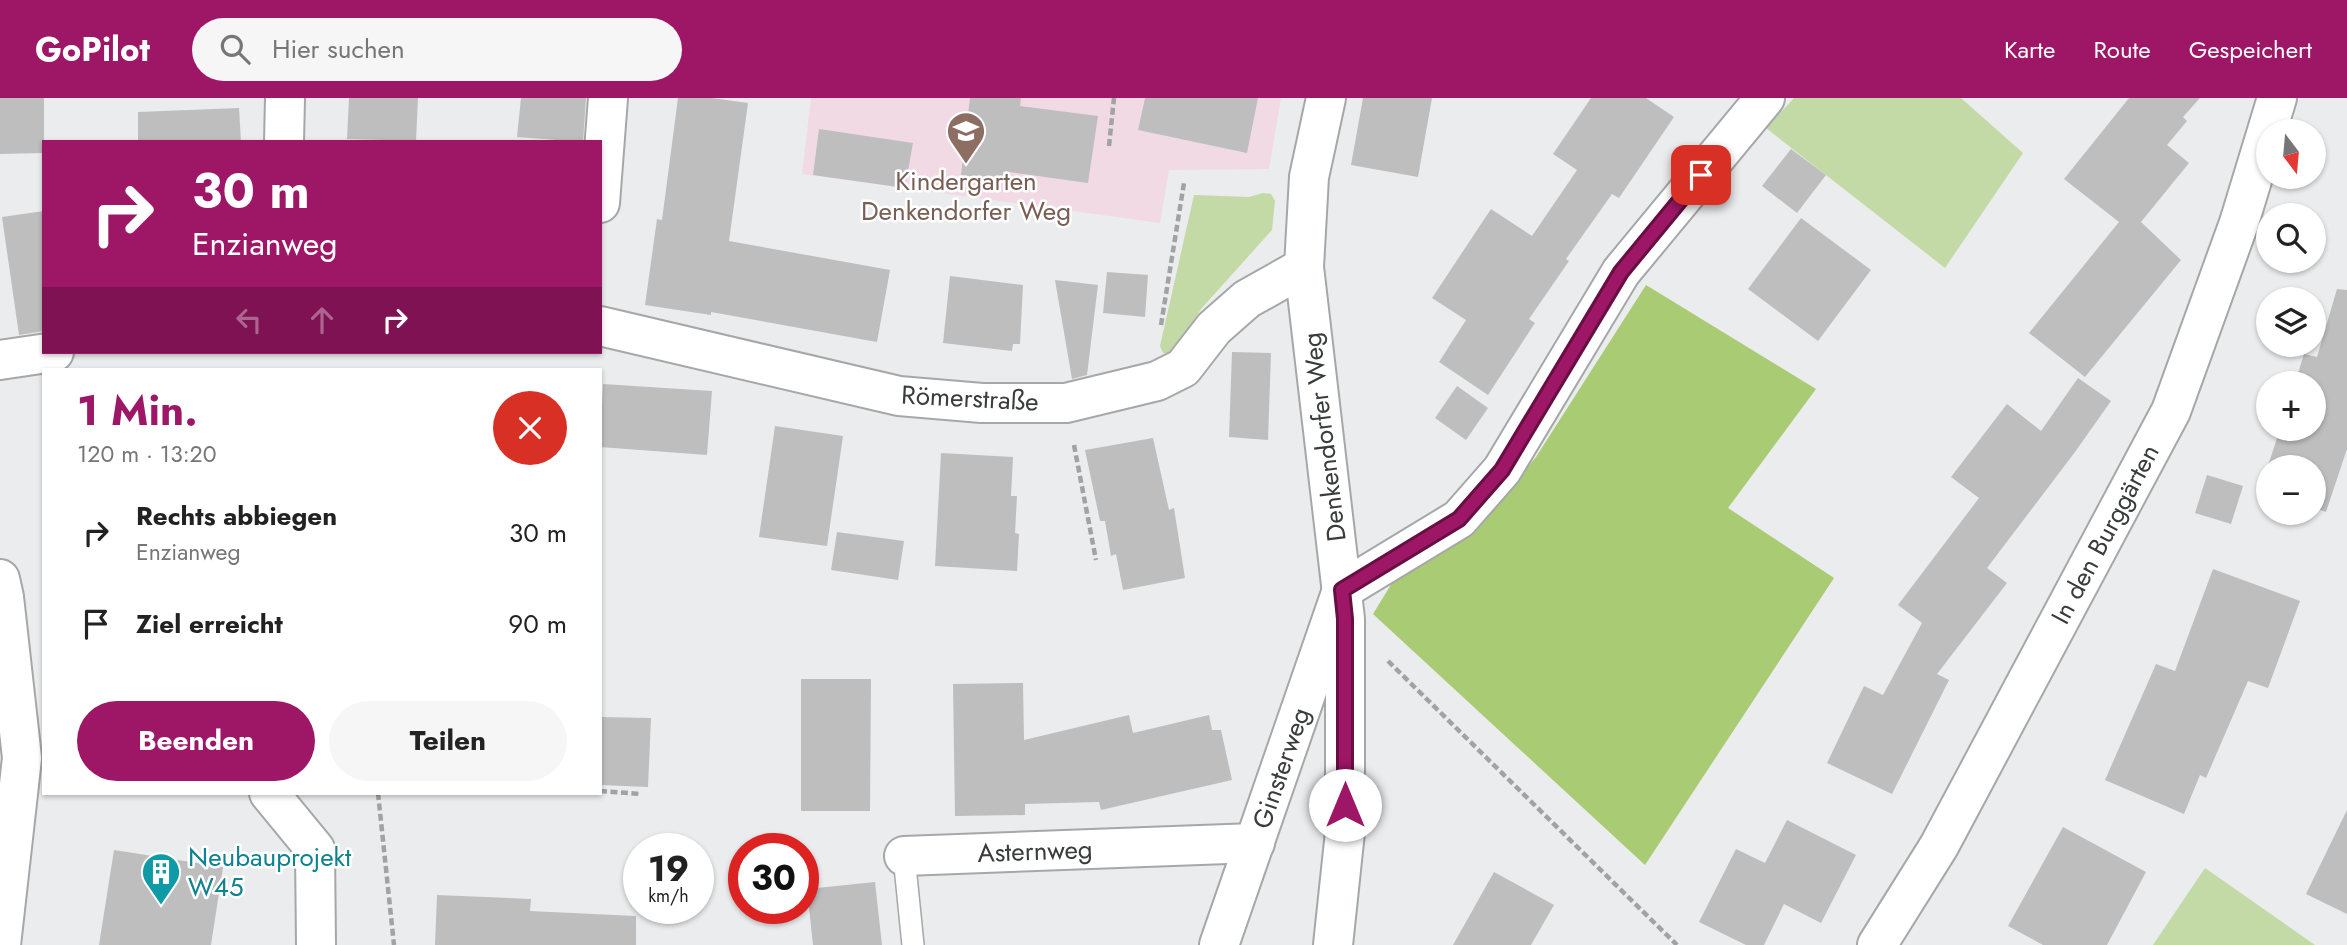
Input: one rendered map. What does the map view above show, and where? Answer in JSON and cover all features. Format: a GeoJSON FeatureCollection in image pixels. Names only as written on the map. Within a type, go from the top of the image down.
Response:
{"type":"FeatureCollection","features":[{"type":"Feature","properties":{"kind":"street"},"geometry":{"type":"LineString","coordinates":[[284,140],[285,98]]}},
{"type":"Feature","properties":{"kind":"street"},"geometry":{"type":"LineString","coordinates":[[602,177],[608,98]]}},
{"type":"Feature","properties":{"kind":"street","name":"Denkendorfer Weg"},"geometry":{"type":"LineString","coordinates":[[1326,98],[1309,177],[1304,267],[1343,605],[1345,832],[1333,945]]}},
{"type":"Feature","properties":{"kind":"street"},"geometry":{"type":"LineString","coordinates":[[1343,605],[1459,519],[1502,470],[1621,272],[1765,98]]}},
{"type":"Feature","properties":{"kind":"street","name":"In den Burggärten"},"geometry":{"type":"LineString","coordinates":[[1877,945],[1939,846],[2171,411],[2239,223],[2277,98]]}},
{"type":"Feature","properties":{"kind":"street","name":"Römerstraße"},"geometry":{"type":"LineString","coordinates":[[602,326],[899,396],[982,403],[1066,403],[1157,381],[1182,368],[1214,328],[1247,299],[1304,267]]}},
{"type":"Feature","properties":{"kind":"street"},"geometry":{"type":"LineString","coordinates":[[0,360],[42,354]]}},
{"type":"Feature","properties":{"kind":"street"},"geometry":{"type":"LineString","coordinates":[[0,579],[33,759],[1,945]]}},
{"type":"Feature","properties":{"kind":"street","name":"Ginsterweg"},"geometry":{"type":"LineString","coordinates":[[1219,945],[1343,605]]}},
{"type":"Feature","properties":{"kind":"street"},"geometry":{"type":"LineString","coordinates":[[271,795],[315,849],[316,945]]}},
{"type":"Feature","properties":{"kind":"street","name":"Asternweg"},"geometry":{"type":"LineString","coordinates":[[904,856],[1255,843]]}},
{"type":"Feature","properties":{"kind":"lane","name":"Asternweg"},"geometry":{"type":"LineString","coordinates":[[904,856],[913,945]]}},
{"type":"Feature","properties":{"kind":"path"},"geometry":{"type":"LineString","coordinates":[[1109,146],[1114,98]]}},
{"type":"Feature","properties":{"kind":"path"},"geometry":{"type":"LineString","coordinates":[[1157,381],[1157,349],[1184,183]]}},
{"type":"Feature","properties":{"kind":"path"},"geometry":{"type":"LineString","coordinates":[[1066,403],[1096,560]]}},
{"type":"Feature","properties":{"kind":"path"},"geometry":{"type":"LineString","coordinates":[[1343,605],[1677,945]]}},
{"type":"Feature","properties":{"kind":"path"},"geometry":{"type":"LineString","coordinates":[[602,791],[640,794]]}},
{"type":"Feature","properties":{"kind":"path"},"geometry":{"type":"LineString","coordinates":[[378,795],[394,945]]}},
{"type":"Feature","properties":{"kind":"shaded area","name":"Kindergarten Denkendorfer Weg"},"geometry":{"type":"Polygon","coordinates":[[[811,98],[1281,98],[1269,169],[1169,170],[1160,223],[802,174],[811,98]]]}},
{"type":"Feature","properties":{"kind":"green space"},"geometry":{"type":"Polygon","coordinates":[[[1794,98],[1961,98],[2023,153],[1945,268],[1766,128],[1794,98]]]}},
{"type":"Feature","properties":{"kind":"green space"},"geometry":{"type":"Polygon","coordinates":[[[1271,194],[1275,201],[1272,230],[1201,309],[1175,354],[1163,353],[1160,346],[1194,195],[1249,197],[1271,194]]]}},
{"type":"Feature","properties":{"kind":"green space"},"geometry":{"type":"Polygon","coordinates":[[[1646,285],[1816,389],[1728,508],[1834,578],[1645,865],[1373,614],[1403,565],[1483,520],[1536,457],[1646,285]]]}},
{"type":"Feature","properties":{"kind":"green space"},"geometry":{"type":"Polygon","coordinates":[[[2205,868],[2315,945],[2153,945],[2205,868]]]}},
{"type":"Feature","properties":{"kind":"building"},"geometry":{"type":"Polygon","coordinates":[[[0,98],[44,98],[42,153],[0,154],[0,98]]]}},
{"type":"Feature","properties":{"kind":"building"},"geometry":{"type":"Polygon","coordinates":[[[349,98],[418,98],[416,140],[347,139],[349,98]]]}},
{"type":"Feature","properties":{"kind":"building"},"geometry":{"type":"Polygon","coordinates":[[[521,98],[586,98],[583,140],[517,137],[521,98]]]}},
{"type":"Feature","properties":{"kind":"building"},"geometry":{"type":"Polygon","coordinates":[[[678,98],[712,98],[748,103],[729,241],[890,270],[877,342],[711,312],[711,315],[645,305],[657,219],[662,220],[678,98]]]}},
{"type":"Feature","properties":{"kind":"building"},"geometry":{"type":"Polygon","coordinates":[[[970,98],[1021,98],[1020,106],[1098,116],[1088,183],[1009,172],[1007,181],[961,175],[970,98]]]}},
{"type":"Feature","properties":{"kind":"building"},"geometry":{"type":"Polygon","coordinates":[[[1145,98],[1258,98],[1247,153],[1138,130],[1145,98]]]}},
{"type":"Feature","properties":{"kind":"building"},"geometry":{"type":"Polygon","coordinates":[[[1363,98],[1432,98],[1418,177],[1351,165],[1363,98]]]}},
{"type":"Feature","properties":{"kind":"building"},"geometry":{"type":"Polygon","coordinates":[[[1591,98],[1646,98],[1674,117],[1619,198],[1612,194],[1566,259],[1569,261],[1529,319],[1535,323],[1488,395],[1439,362],[1466,320],[1432,298],[1491,209],[1532,236],[1577,170],[1553,154],[1591,98]]]}},
{"type":"Feature","properties":{"kind":"building"},"geometry":{"type":"Polygon","coordinates":[[[2129,98],[2200,98],[2183,117],[2187,121],[2167,145],[2189,163],[2141,222],[2181,260],[2085,377],[2029,333],[2119,222],[2064,179],[2129,98]]]}},
{"type":"Feature","properties":{"kind":"building"},"geometry":{"type":"Polygon","coordinates":[[[239,108],[241,140],[138,140],[138,112],[239,108]]]}},
{"type":"Feature","properties":{"kind":"building"},"geometry":{"type":"Polygon","coordinates":[[[819,129],[913,143],[905,188],[813,175],[819,129]]]}},
{"type":"Feature","properties":{"kind":"building"},"geometry":{"type":"Polygon","coordinates":[[[1791,149],[1826,175],[1797,213],[1762,186],[1791,149]]]}},
{"type":"Feature","properties":{"kind":"building"},"geometry":{"type":"Polygon","coordinates":[[[42,211],[42,331],[19,335],[2,217],[42,211]]]}},
{"type":"Feature","properties":{"kind":"building"},"geometry":{"type":"Polygon","coordinates":[[[1801,218],[1871,270],[1818,341],[1748,289],[1801,218]]]}},
{"type":"Feature","properties":{"kind":"building"},"geometry":{"type":"Polygon","coordinates":[[[1107,272],[1148,275],[1145,317],[1103,313],[1107,272]]]}},
{"type":"Feature","properties":{"kind":"building"},"geometry":{"type":"Polygon","coordinates":[[[950,276],[1023,285],[1020,344],[1013,344],[1012,351],[943,343],[950,276]]]}},
{"type":"Feature","properties":{"kind":"building"},"geometry":{"type":"Polygon","coordinates":[[[1055,280],[1098,285],[1087,375],[1072,379],[1055,280]]]}},
{"type":"Feature","properties":{"kind":"building"},"geometry":{"type":"Polygon","coordinates":[[[2337,289],[2347,290],[2347,449],[2326,512],[2326,455],[2271,455],[2276,441],[2326,441],[2326,371],[2299,371],[2303,357],[2326,357],[2326,326],[2337,289]]]}},
{"type":"Feature","properties":{"kind":"building"},"geometry":{"type":"Polygon","coordinates":[[[1232,352],[1271,353],[1268,440],[1229,437],[1232,352]]]}},
{"type":"Feature","properties":{"kind":"building"},"geometry":{"type":"Polygon","coordinates":[[[2078,378],[2111,401],[1987,568],[2007,583],[1937,674],[1949,680],[1892,794],[1827,763],[1864,686],[1883,695],[1922,623],[1898,605],[1979,498],[1951,477],[2007,404],[2041,431],[2078,378]]]}},
{"type":"Feature","properties":{"kind":"building"},"geometry":{"type":"Polygon","coordinates":[[[603,384],[712,391],[707,455],[602,447],[603,384]]]}},
{"type":"Feature","properties":{"kind":"building"},"geometry":{"type":"Polygon","coordinates":[[[1457,386],[1488,408],[1466,440],[1435,418],[1457,386]]]}},
{"type":"Feature","properties":{"kind":"building"},"geometry":{"type":"Polygon","coordinates":[[[775,426],[843,436],[827,546],[759,537],[775,426]]]}},
{"type":"Feature","properties":{"kind":"building"},"geometry":{"type":"Polygon","coordinates":[[[1153,438],[1169,510],[1174,508],[1185,578],[1123,590],[1116,554],[1111,556],[1105,521],[1100,521],[1085,450],[1153,438]]]}},
{"type":"Feature","properties":{"kind":"building"},"geometry":{"type":"Polygon","coordinates":[[[941,453],[1013,457],[1011,496],[1017,496],[1017,571],[935,566],[941,453]]]}},
{"type":"Feature","properties":{"kind":"building"},"geometry":{"type":"Polygon","coordinates":[[[2207,475],[2243,486],[2231,524],[2195,513],[2207,475]]]}},
{"type":"Feature","properties":{"kind":"building"},"geometry":{"type":"Polygon","coordinates":[[[837,532],[904,541],[898,580],[831,570],[837,532]]]}},
{"type":"Feature","properties":{"kind":"building"},"geometry":{"type":"Polygon","coordinates":[[[2213,569],[2300,601],[2268,688],[2248,681],[2206,778],[2200,775],[2184,814],[2105,780],[2156,664],[2175,671],[2213,569]]]}},
{"type":"Feature","properties":{"kind":"building"},"geometry":{"type":"Polygon","coordinates":[[[801,679],[871,679],[870,811],[801,811],[801,679]]]}},
{"type":"Feature","properties":{"kind":"building"},"geometry":{"type":"Polygon","coordinates":[[[1023,683],[1024,740],[1129,715],[1133,733],[1209,715],[1212,730],[1221,730],[1232,780],[1101,810],[1099,802],[1025,804],[1025,815],[955,816],[953,684],[1023,683]]]}},
{"type":"Feature","properties":{"kind":"building"},"geometry":{"type":"Polygon","coordinates":[[[602,717],[651,718],[648,787],[602,785],[602,717]]]}},
{"type":"Feature","properties":{"kind":"building"},"geometry":{"type":"Polygon","coordinates":[[[2347,810],[2347,914],[2306,894],[2347,810]]]}},
{"type":"Feature","properties":{"kind":"building"},"geometry":{"type":"Polygon","coordinates":[[[1787,820],[1856,855],[1821,923],[1784,904],[1764,945],[1746,945],[1699,922],[1736,849],[1765,863],[1787,820]]]}},
{"type":"Feature","properties":{"kind":"building"},"geometry":{"type":"Polygon","coordinates":[[[2063,827],[2146,872],[2107,945],[2043,945],[2008,926],[2063,827]]]}},
{"type":"Feature","properties":{"kind":"building","name":"Neubauprojekt W45"},"geometry":{"type":"Polygon","coordinates":[[[114,850],[223,867],[211,945],[99,945],[114,850]]]}},
{"type":"Feature","properties":{"kind":"building"},"geometry":{"type":"Polygon","coordinates":[[[1494,872],[1554,905],[1531,945],[1453,945],[1494,872]]]}},
{"type":"Feature","properties":{"kind":"building"},"geometry":{"type":"Polygon","coordinates":[[[875,882],[882,945],[813,945],[811,924],[819,924],[819,888],[875,882]]]}},
{"type":"Feature","properties":{"kind":"building"},"geometry":{"type":"Polygon","coordinates":[[[437,895],[531,899],[530,911],[623,915],[623,924],[636,924],[636,945],[435,945],[437,895]]]}},
{"type":"Feature","properties":{"kind":"place","name":"Kindergarten Denkendorfer Weg"},"geometry":{"type":"Point","coordinates":[966,165]}},
{"type":"Feature","properties":{"kind":"place","name":"Neubauprojekt W45"},"geometry":{"type":"Point","coordinates":[161,906]}},
{"type":"Feature","properties":{"kind":"route"},"geometry":{"type":"LineString","coordinates":[[1345,805],[1345,619],[1342,590],[1459,519],[1502,470],[1621,272],[1701,175]]}}]}
